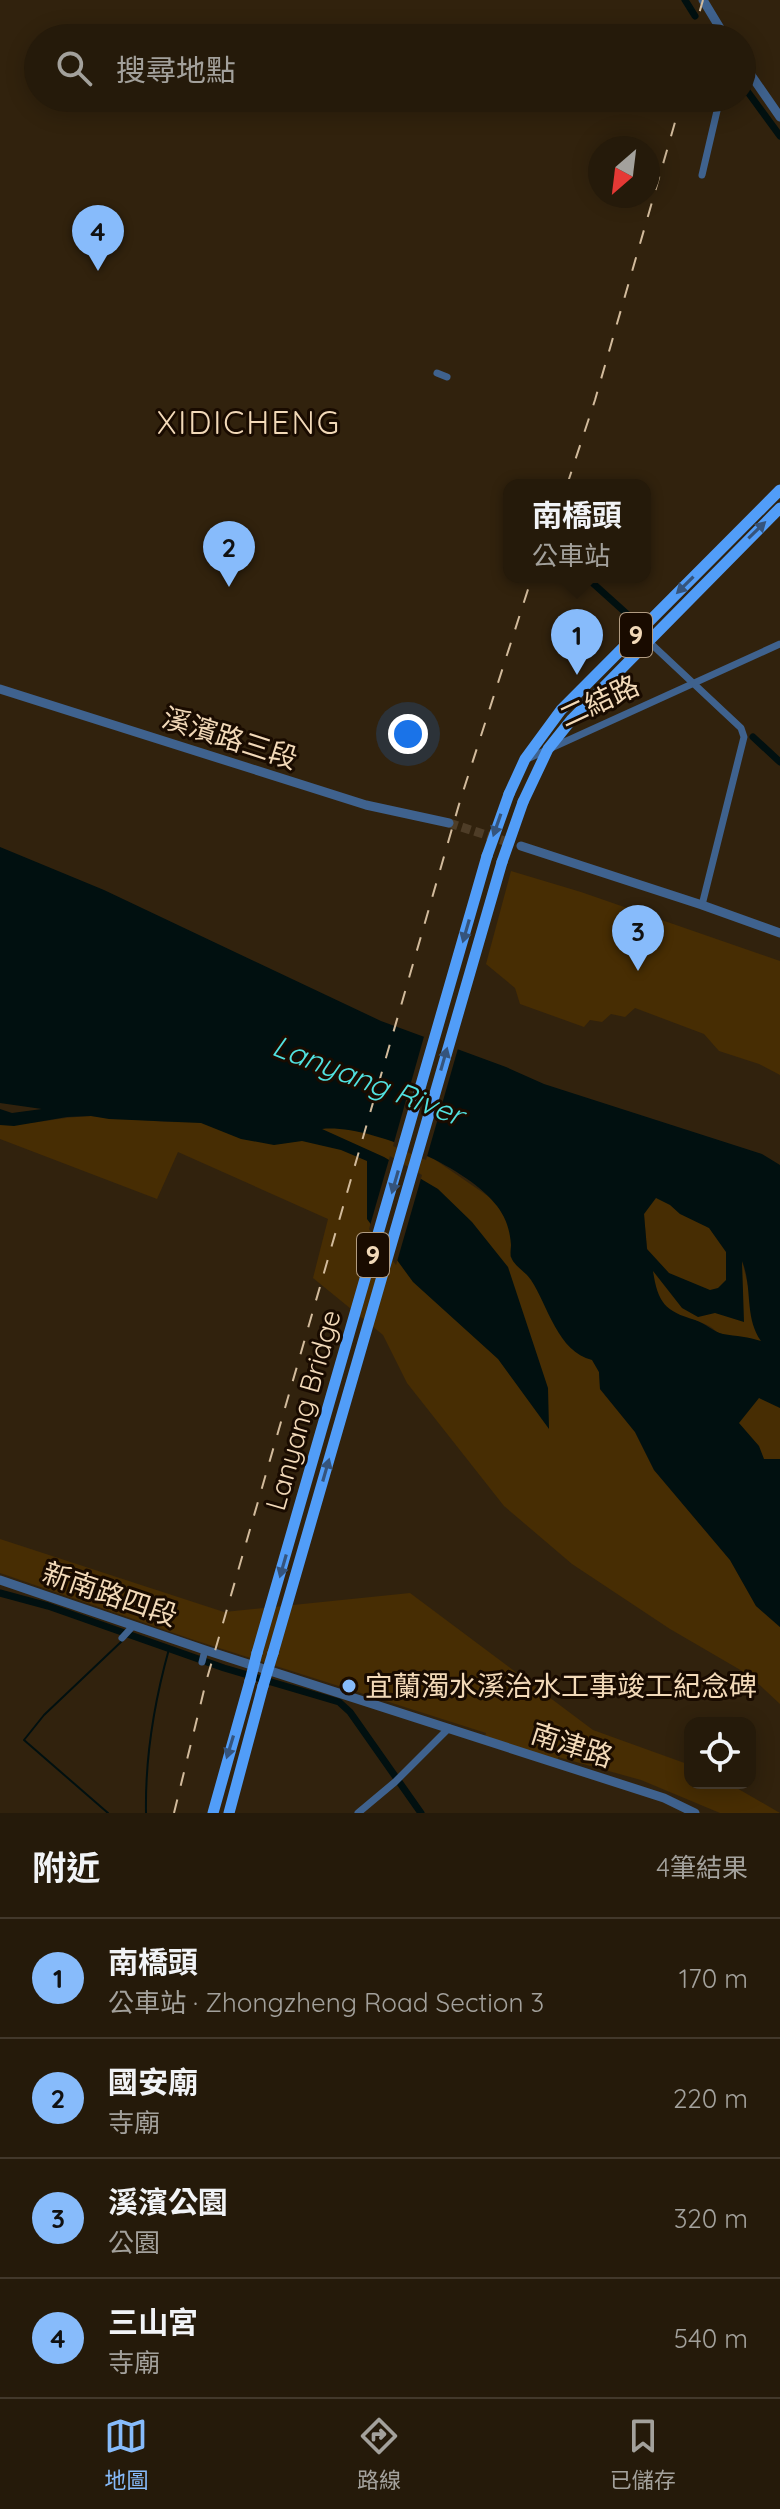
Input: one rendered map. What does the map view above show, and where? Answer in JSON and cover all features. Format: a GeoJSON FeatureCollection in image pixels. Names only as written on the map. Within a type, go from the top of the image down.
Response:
{"type":"FeatureCollection","features":[{"type":"Feature","properties":{"kind":"main road","name":"9"},"geometry":{"type":"LineString","coordinates":[[525,759],[561,710],[780,490]]}},
{"type":"Feature","properties":{"kind":"main road","name":"9"},"geometry":{"type":"LineString","coordinates":[[548,749],[572,719],[780,508]]}},
{"type":"Feature","properties":{"kind":"main road","name":"Lanyang Bridge"},"geometry":{"type":"LineString","coordinates":[[229,1813],[502,862],[523,802],[548,749]]}},
{"type":"Feature","properties":{"kind":"main road","name":"Lanyang Bridge"},"geometry":{"type":"LineString","coordinates":[[213,1813],[487,856],[525,759]]}},
{"type":"Feature","properties":{"kind":"street"},"geometry":{"type":"LineString","coordinates":[[703,0],[718,24]]}},
{"type":"Feature","properties":{"kind":"street"},"geometry":{"type":"LineString","coordinates":[[756,82],[780,117]]}},
{"type":"Feature","properties":{"kind":"street"},"geometry":{"type":"LineString","coordinates":[[702,175],[717,112]]}},
{"type":"Feature","properties":{"kind":"street"},"geometry":{"type":"LineString","coordinates":[[437,373],[447,377]]}},
{"type":"Feature","properties":{"kind":"street"},"geometry":{"type":"LineString","coordinates":[[639,632],[745,727],[742,750],[702,905]]}},
{"type":"Feature","properties":{"kind":"street","name":"二結路"},"geometry":{"type":"LineString","coordinates":[[525,759],[780,644]]}},
{"type":"Feature","properties":{"kind":"street","name":"溪濱路三段"},"geometry":{"type":"LineString","coordinates":[[0,689],[366,805],[449,823]]}},
{"type":"Feature","properties":{"kind":"street"},"geometry":{"type":"LineString","coordinates":[[521,846],[780,933]]}},
{"type":"Feature","properties":{"kind":"street","name":"新南路四段"},"geometry":{"type":"LineString","coordinates":[[2,1583],[203,1656]]}},
{"type":"Feature","properties":{"kind":"street","name":"南津路"},"geometry":{"type":"LineString","coordinates":[[203,1656],[449,1728],[664,1798],[695,1813]]}},
{"type":"Feature","properties":{"kind":"street"},"geometry":{"type":"LineString","coordinates":[[358,1813],[449,1728]]}},
{"type":"Feature","properties":{"kind":"shaded area"},"geometry":{"type":"Polygon","coordinates":[[[511,871],[780,961],[780,1075],[759,1064],[719,1051],[704,1034],[635,1008],[625,1017],[611,1014],[602,1022],[590,1020],[584,1027],[520,1004],[515,988],[486,964],[511,871]]]}},
{"type":"Feature","properties":{"kind":"shaded area"},"geometry":{"type":"Polygon","coordinates":[[[91,1116],[167,1122],[352,1123],[434,1159],[495,1201],[534,1252],[599,1372],[600,1389],[635,1432],[654,1470],[730,1560],[756,1606],[780,1627],[780,1704],[749,1675],[670,1629],[572,1564],[504,1506],[407,1383],[383,1335],[313,1278],[328,1219],[178,1152],[157,1199],[0,1139],[0,1125],[91,1116]]]}},
{"type":"Feature","properties":{"kind":"shaded area"},"geometry":{"type":"Polygon","coordinates":[[[669,1194],[710,1224],[741,1257],[762,1343],[719,1333],[674,1313],[662,1302],[650,1265],[644,1214],[655,1197],[669,1194]]]}},
{"type":"Feature","properties":{"kind":"shaded area"},"geometry":{"type":"Polygon","coordinates":[[[691,1358],[780,1394],[780,1488],[691,1358]]]}},
{"type":"Feature","properties":{"kind":"shaded area"},"geometry":{"type":"Polygon","coordinates":[[[0,1539],[224,1612],[410,1593],[593,1730],[684,1763],[684,1789],[738,1789],[780,1813],[720,1813],[641,1780],[558,1757],[558,1763],[485,1737],[486,1733],[194,1640],[0,1573],[0,1539]]]}},
{"type":"Feature","properties":{"kind":"water","name":"Lanyang River"},"geometry":{"type":"Polygon","coordinates":[[[0,847],[104,890],[381,1021],[544,1084],[762,1154],[780,1165],[780,1408],[759,1398],[739,1423],[759,1446],[764,1459],[780,1459],[780,1627],[756,1606],[730,1560],[654,1470],[635,1432],[600,1389],[599,1372],[592,1360],[580,1355],[562,1338],[531,1280],[513,1260],[509,1229],[497,1206],[464,1177],[441,1163],[390,1141],[365,1133],[322,1129],[384,1157],[438,1189],[472,1222],[508,1267],[548,1388],[549,1429],[498,1359],[413,1282],[367,1219],[367,1161],[341,1150],[302,1141],[274,1145],[241,1139],[201,1123],[91,1116],[0,1125],[0,1109],[12,1113],[42,1109],[0,1103],[0,847]],[[656,1198],[644,1214],[647,1249],[669,1273],[710,1290],[718,1288],[726,1280],[726,1252],[709,1228],[656,1198]],[[742,1261],[744,1322],[715,1313],[698,1317],[682,1308],[653,1271],[657,1291],[665,1304],[676,1313],[720,1333],[761,1341],[752,1322],[742,1261]]]}},
{"type":"Feature","properties":{"kind":"pier"},"geometry":{"type":"Polygon","coordinates":[[[425,1033],[459,1045],[426,1160],[393,1146],[425,1033]]]}},
{"type":"Feature","properties":{"kind":"pier"},"geometry":{"type":"Polygon","coordinates":[[[390,1156],[422,1175],[396,1265],[369,1229],[390,1156]]]}},
{"type":"Feature","properties":{"kind":"waterway"},"geometry":{"type":"LineString","coordinates":[[685,0],[695,16]]}},
{"type":"Feature","properties":{"kind":"waterway"},"geometry":{"type":"LineString","coordinates":[[756,103],[780,136]]}},
{"type":"Feature","properties":{"kind":"waterway"},"geometry":{"type":"LineString","coordinates":[[593,583],[637,623]]}},
{"type":"Feature","properties":{"kind":"waterway"},"geometry":{"type":"LineString","coordinates":[[753,737],[780,762]]}},
{"type":"Feature","properties":{"kind":"waterway"},"geometry":{"type":"LineString","coordinates":[[0,1593],[48,1606],[224,1668],[339,1702],[350,1712],[421,1813]]}},
{"type":"Feature","properties":{"kind":"waterway"},"geometry":{"type":"LineString","coordinates":[[108,1813],[24,1740],[44,1715],[122,1641]]}},
{"type":"Feature","properties":{"kind":"waterway"},"geometry":{"type":"LineString","coordinates":[[146,1813],[152,1730],[169,1649]]}},
{"type":"Feature","properties":{"kind":"tunnel"},"geometry":{"type":"LineString","coordinates":[[449,823],[514,844]]}},
{"type":"Feature","properties":{"kind":"railway"},"geometry":{"type":"LineString","coordinates":[[696,24],[703,0]]}},
{"type":"Feature","properties":{"kind":"railway"},"geometry":{"type":"LineString","coordinates":[[569,479],[595,400],[678,112]]}},
{"type":"Feature","properties":{"kind":"railway"},"geometry":{"type":"LineString","coordinates":[[174,1813],[206,1682],[460,801],[530,583]]}},
{"type":"Feature","properties":{"kind":"place","name":"三山宮"},"geometry":{"type":"Point","coordinates":[98,271]}},
{"type":"Feature","properties":{"kind":"place","name":"國安廟"},"geometry":{"type":"Point","coordinates":[229,587]}},
{"type":"Feature","properties":{"kind":"place","name":"南橋頭"},"geometry":{"type":"Point","coordinates":[577,675]}},
{"type":"Feature","properties":{"kind":"place","name":"溪濱公園"},"geometry":{"type":"Point","coordinates":[638,971]}},
{"type":"Feature","properties":{"kind":"place","name":"宜蘭濁水溪治水工事竣工紀念碑"},"geometry":{"type":"Point","coordinates":[349,1686]}},
{"type":"Feature","properties":{"kind":"district","name":"XIDICHENG"},"geometry":{"type":"Point","coordinates":[249,423]}}]}
